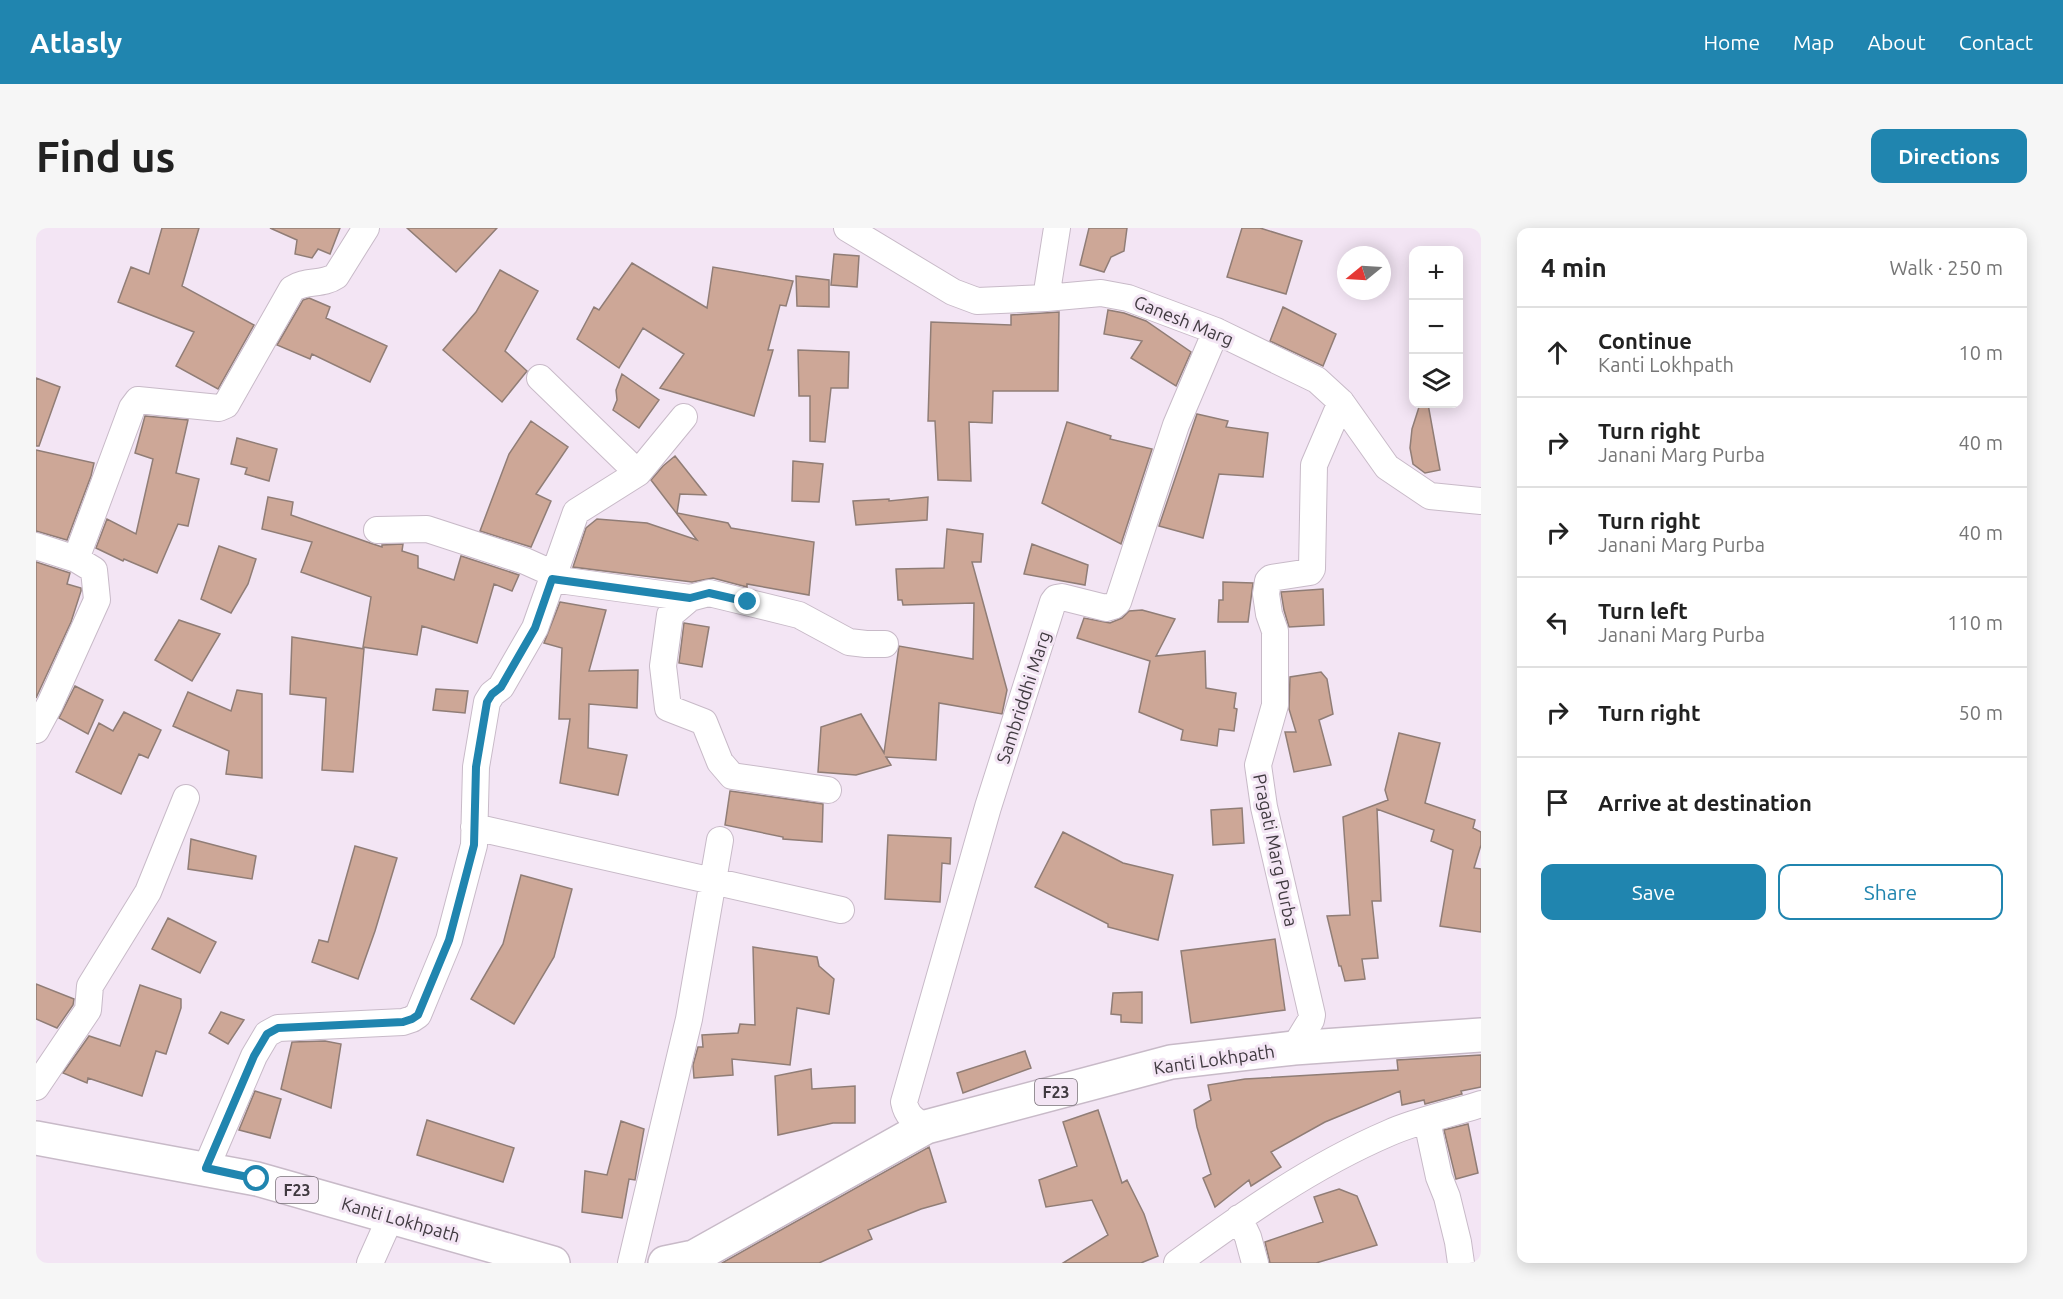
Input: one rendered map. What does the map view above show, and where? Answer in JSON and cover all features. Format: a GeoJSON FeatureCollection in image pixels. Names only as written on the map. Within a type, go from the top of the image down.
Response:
{"type":"FeatureCollection","features":[{"type":"Feature","properties":{"kind":"main road","name":"Kanti Lokhpath"},"geometry":{"type":"LineString","coordinates":[[665,1263],[694,1257],[926,1127],[1171,1062],[1294,1048],[1481,1035]]}},
{"type":"Feature","properties":{"kind":"main road","name":"Kanti Lokhpath"},"geometry":{"type":"LineString","coordinates":[[36,1138],[257,1179],[391,1215],[554,1263]]}},
{"type":"Feature","properties":{"kind":"street"},"geometry":{"type":"LineString","coordinates":[[76,559],[132,408],[138,400],[219,408],[226,405],[292,289],[297,285],[329,280],[336,276],[366,228]]}},
{"type":"Feature","properties":{"kind":"street","name":"Ganesh Marg"},"geometry":{"type":"LineString","coordinates":[[847,228],[953,292],[977,301],[1101,293],[1128,298],[1216,331],[1317,380],[1341,402],[1387,466],[1430,496],[1481,501]]}},
{"type":"Feature","properties":{"kind":"street"},"geometry":{"type":"LineString","coordinates":[[1046,298],[1057,228]]}},
{"type":"Feature","properties":{"kind":"street","name":"Sambriddhi Marg"},"geometry":{"type":"LineString","coordinates":[[926,1127],[909,1117],[904,1102],[988,807],[1053,602],[1056,598],[1062,597],[1106,608],[1118,602],[1176,425],[1216,331]]}},
{"type":"Feature","properties":{"kind":"street"},"geometry":{"type":"LineString","coordinates":[[540,378],[638,473]]}},
{"type":"Feature","properties":{"kind":"street","name":"Pragati Marg Purba"},"geometry":{"type":"LineString","coordinates":[[1294,1048],[1312,1015],[1264,807],[1258,765],[1275,705],[1275,631],[1269,614],[1266,594],[1268,581],[1271,578],[1310,572],[1312,569],[1314,465],[1341,402]]}},
{"type":"Feature","properties":{"kind":"street"},"geometry":{"type":"LineString","coordinates":[[206,1168],[254,1056],[267,1034],[278,1028],[403,1022],[418,1015],[449,940],[474,845],[476,767],[487,702],[492,694],[501,687],[535,628],[576,512],[638,473],[684,417]]}},
{"type":"Feature","properties":{"kind":"street"},"geometry":{"type":"LineString","coordinates":[[377,530],[427,529],[525,561],[553,577],[690,598],[709,593],[799,615],[849,642],[885,644]]}},
{"type":"Feature","properties":{"kind":"street"},"geometry":{"type":"LineString","coordinates":[[36,546],[76,559],[94,570],[97,600],[36,730]]}},
{"type":"Feature","properties":{"kind":"street"},"geometry":{"type":"LineString","coordinates":[[690,598],[670,615],[663,666],[668,708],[704,722],[720,762],[732,776],[828,790]]}},
{"type":"Feature","properties":{"kind":"street"},"geometry":{"type":"LineString","coordinates":[[36,1087],[88,1010],[90,986],[148,892],[186,798]]}},
{"type":"Feature","properties":{"kind":"street"},"geometry":{"type":"LineString","coordinates":[[474,827],[841,910]]}},
{"type":"Feature","properties":{"kind":"street"},"geometry":{"type":"LineString","coordinates":[[631,1263],[689,1019],[720,840]]}},
{"type":"Feature","properties":{"kind":"street"},"geometry":{"type":"LineString","coordinates":[[1177,1263],[1239,1218],[1312,1170],[1390,1132],[1481,1104]]}},
{"type":"Feature","properties":{"kind":"street"},"geometry":{"type":"LineString","coordinates":[[1427,1121],[1439,1177],[1447,1197],[1458,1242],[1461,1263]]}},
{"type":"Feature","properties":{"kind":"street"},"geometry":{"type":"LineString","coordinates":[[370,1263],[391,1215]]}},
{"type":"Feature","properties":{"kind":"street"},"geometry":{"type":"LineString","coordinates":[[1239,1218],[1248,1237],[1255,1263]]}},
{"type":"Feature","properties":{"kind":"building"},"geometry":{"type":"Polygon","coordinates":[[[162,228],[199,228],[182,286],[254,325],[218,389],[176,366],[194,332],[118,302],[131,267],[149,274],[162,228]]]}},
{"type":"Feature","properties":{"kind":"building"},"geometry":{"type":"Polygon","coordinates":[[[270,228],[340,228],[330,254],[318,249],[312,258],[295,254],[297,240],[270,228]]]}},
{"type":"Feature","properties":{"kind":"building"},"geometry":{"type":"Polygon","coordinates":[[[407,228],[497,228],[456,272],[407,228]]]}},
{"type":"Feature","properties":{"kind":"building"},"geometry":{"type":"Polygon","coordinates":[[[1089,228],[1127,228],[1124,251],[1111,257],[1104,272],[1080,265],[1089,228]]]}},
{"type":"Feature","properties":{"kind":"building"},"geometry":{"type":"Polygon","coordinates":[[[1242,228],[1260,228],[1302,241],[1286,294],[1227,277],[1242,228]]]}},
{"type":"Feature","properties":{"kind":"building"},"geometry":{"type":"Polygon","coordinates":[[[834,254],[859,256],[857,287],[831,285],[834,254]]]}},
{"type":"Feature","properties":{"kind":"building"},"geometry":{"type":"Polygon","coordinates":[[[632,263],[707,308],[713,267],[793,281],[786,306],[780,305],[768,350],[773,350],[754,416],[660,388],[684,354],[643,328],[619,368],[577,339],[594,307],[599,310],[632,263]]]}},
{"type":"Feature","properties":{"kind":"building"},"geometry":{"type":"Polygon","coordinates":[[[500,270],[538,291],[505,351],[527,371],[502,402],[443,350],[476,312],[500,270]]]}},
{"type":"Feature","properties":{"kind":"building"},"geometry":{"type":"Polygon","coordinates":[[[796,276],[829,280],[829,307],[797,306],[796,276]]]}},
{"type":"Feature","properties":{"kind":"building"},"geometry":{"type":"Polygon","coordinates":[[[309,298],[330,307],[326,318],[387,346],[370,382],[312,354],[310,359],[277,345],[303,300],[309,298]]]}},
{"type":"Feature","properties":{"kind":"building"},"geometry":{"type":"Polygon","coordinates":[[[1283,307],[1336,334],[1323,366],[1270,341],[1283,307]]]}},
{"type":"Feature","properties":{"kind":"building"},"geometry":{"type":"Polygon","coordinates":[[[1108,310],[1146,321],[1191,352],[1176,386],[1131,358],[1142,341],[1104,334],[1108,310]]]}},
{"type":"Feature","properties":{"kind":"building"},"geometry":{"type":"Polygon","coordinates":[[[1059,312],[1058,391],[993,391],[992,423],[969,422],[971,481],[938,480],[935,421],[928,421],[931,322],[1011,325],[1011,315],[1059,312]]]}},
{"type":"Feature","properties":{"kind":"building"},"geometry":{"type":"Polygon","coordinates":[[[798,350],[849,352],[848,388],[831,388],[825,442],[810,441],[810,396],[799,396],[798,350]]]}},
{"type":"Feature","properties":{"kind":"building"},"geometry":{"type":"Polygon","coordinates":[[[622,374],[659,400],[639,428],[613,410],[617,400],[616,390],[622,374]]]}},
{"type":"Feature","properties":{"kind":"building"},"geometry":{"type":"Polygon","coordinates":[[[36,378],[60,387],[39,446],[36,446],[36,378]]]}},
{"type":"Feature","properties":{"kind":"building"},"geometry":{"type":"Polygon","coordinates":[[[1419,408],[1429,408],[1440,470],[1425,473],[1413,464],[1410,448],[1412,429],[1419,408]]]}},
{"type":"Feature","properties":{"kind":"building"},"geometry":{"type":"Polygon","coordinates":[[[1197,414],[1228,421],[1226,427],[1268,433],[1263,477],[1219,474],[1203,538],[1159,526],[1197,414]]]}},
{"type":"Feature","properties":{"kind":"building"},"geometry":{"type":"Polygon","coordinates":[[[145,416],[188,420],[176,473],[199,479],[188,526],[178,524],[157,573],[96,548],[107,519],[136,534],[153,459],[135,453],[145,416]]]}},
{"type":"Feature","properties":{"kind":"building"},"geometry":{"type":"Polygon","coordinates":[[[531,421],[568,447],[536,494],[551,501],[531,547],[480,531],[509,454],[531,421]]]}},
{"type":"Feature","properties":{"kind":"building"},"geometry":{"type":"Polygon","coordinates":[[[1067,422],[1111,436],[1110,439],[1152,449],[1121,544],[1042,503],[1067,422]]]}},
{"type":"Feature","properties":{"kind":"building"},"geometry":{"type":"Polygon","coordinates":[[[237,438],[277,449],[269,481],[245,474],[247,468],[231,464],[237,438]]]}},
{"type":"Feature","properties":{"kind":"building"},"geometry":{"type":"Polygon","coordinates":[[[36,450],[94,463],[67,540],[36,531],[36,450]]]}},
{"type":"Feature","properties":{"kind":"building"},"geometry":{"type":"Polygon","coordinates":[[[675,456],[706,495],[680,494],[677,513],[728,523],[731,528],[814,542],[809,595],[747,584],[747,587],[713,578],[692,582],[573,567],[586,528],[597,519],[647,523],[697,540],[651,480],[675,456]]]}},
{"type":"Feature","properties":{"kind":"building"},"geometry":{"type":"Polygon","coordinates":[[[793,461],[823,464],[819,502],[792,501],[793,461]]]}},
{"type":"Feature","properties":{"kind":"building"},"geometry":{"type":"Polygon","coordinates":[[[268,497],[293,502],[291,515],[370,543],[382,547],[382,545],[403,544],[402,551],[418,556],[418,568],[454,580],[461,556],[519,575],[512,591],[494,584],[477,643],[422,626],[417,655],[363,647],[371,597],[301,572],[312,542],[262,529],[268,497]]]}},
{"type":"Feature","properties":{"kind":"building"},"geometry":{"type":"Polygon","coordinates":[[[928,497],[927,520],[856,525],[853,501],[889,499],[889,501],[928,497]]]}},
{"type":"Feature","properties":{"kind":"building"},"geometry":{"type":"Polygon","coordinates":[[[947,529],[983,534],[981,562],[972,562],[1007,690],[1002,714],[939,703],[936,760],[886,757],[891,765],[856,775],[818,772],[821,727],[861,714],[884,753],[899,646],[973,659],[974,603],[903,605],[902,600],[898,600],[896,569],[944,568],[947,529]]]}},
{"type":"Feature","properties":{"kind":"building"},"geometry":{"type":"Polygon","coordinates":[[[1032,544],[1088,565],[1085,585],[1024,574],[1032,544]]]}},
{"type":"Feature","properties":{"kind":"building"},"geometry":{"type":"Polygon","coordinates":[[[219,546],[256,559],[248,584],[231,613],[201,599],[219,546]]]}},
{"type":"Feature","properties":{"kind":"building"},"geometry":{"type":"Polygon","coordinates":[[[36,562],[70,573],[67,584],[81,588],[81,591],[71,622],[36,698],[36,562]]]}},
{"type":"Feature","properties":{"kind":"building"},"geometry":{"type":"Polygon","coordinates":[[[1223,582],[1253,583],[1248,622],[1218,622],[1219,600],[1223,600],[1223,582]]]}},
{"type":"Feature","properties":{"kind":"building"},"geometry":{"type":"Polygon","coordinates":[[[1323,589],[1324,625],[1289,627],[1281,592],[1323,589]]]}},
{"type":"Feature","properties":{"kind":"building"},"geometry":{"type":"Polygon","coordinates":[[[560,602],[606,610],[589,671],[638,670],[637,708],[589,704],[588,748],[627,755],[618,795],[560,783],[570,719],[559,719],[562,648],[544,643],[560,602]]]}},
{"type":"Feature","properties":{"kind":"building"},"geometry":{"type":"Polygon","coordinates":[[[1142,610],[1175,619],[1156,656],[1205,651],[1206,688],[1236,693],[1234,708],[1237,709],[1234,731],[1219,729],[1217,746],[1181,740],[1183,730],[1139,712],[1150,661],[1077,638],[1084,618],[1110,623],[1122,618],[1129,611],[1142,610]]]}},
{"type":"Feature","properties":{"kind":"building"},"geometry":{"type":"Polygon","coordinates":[[[179,620],[220,634],[192,681],[155,660],[179,620]]]}},
{"type":"Feature","properties":{"kind":"building"},"geometry":{"type":"Polygon","coordinates":[[[684,623],[709,627],[702,667],[679,663],[684,623]]]}},
{"type":"Feature","properties":{"kind":"building"},"geometry":{"type":"Polygon","coordinates":[[[292,637],[364,649],[353,772],[322,770],[326,698],[290,694],[292,637]]]}},
{"type":"Feature","properties":{"kind":"building"},"geometry":{"type":"Polygon","coordinates":[[[1321,672],[1327,679],[1333,714],[1319,720],[1331,765],[1294,772],[1285,732],[1296,732],[1289,709],[1290,677],[1321,672]]]}},
{"type":"Feature","properties":{"kind":"building"},"geometry":{"type":"Polygon","coordinates":[[[75,686],[103,700],[88,734],[59,718],[75,686]]]}},
{"type":"Feature","properties":{"kind":"building"},"geometry":{"type":"Polygon","coordinates":[[[436,689],[468,691],[465,713],[433,710],[436,689]]]}},
{"type":"Feature","properties":{"kind":"building"},"geometry":{"type":"Polygon","coordinates":[[[237,690],[262,694],[262,778],[226,774],[229,751],[173,726],[188,692],[231,711],[237,690]]]}},
{"type":"Feature","properties":{"kind":"building"},"geometry":{"type":"Polygon","coordinates":[[[124,712],[161,730],[148,758],[139,754],[121,794],[76,772],[99,723],[113,731],[124,712]]]}},
{"type":"Feature","properties":{"kind":"building"},"geometry":{"type":"Polygon","coordinates":[[[1399,733],[1440,743],[1425,803],[1475,820],[1473,828],[1481,832],[1481,845],[1474,868],[1481,869],[1481,932],[1440,926],[1453,850],[1431,841],[1434,830],[1377,809],[1381,901],[1372,901],[1378,958],[1362,959],[1365,979],[1345,981],[1327,916],[1350,915],[1343,817],[1388,800],[1385,790],[1399,733]]]}},
{"type":"Feature","properties":{"kind":"building"},"geometry":{"type":"Polygon","coordinates":[[[730,791],[823,804],[822,842],[783,839],[783,837],[725,825],[730,791]]]}},
{"type":"Feature","properties":{"kind":"building"},"geometry":{"type":"Polygon","coordinates":[[[1242,808],[1244,843],[1213,845],[1211,810],[1242,808]]]}},
{"type":"Feature","properties":{"kind":"building"},"geometry":{"type":"Polygon","coordinates":[[[1063,832],[1123,863],[1173,875],[1158,940],[1108,927],[1108,924],[1035,887],[1063,832]]]}},
{"type":"Feature","properties":{"kind":"building"},"geometry":{"type":"Polygon","coordinates":[[[888,835],[951,838],[950,864],[942,863],[940,902],[885,899],[888,835]]]}},
{"type":"Feature","properties":{"kind":"building"},"geometry":{"type":"Polygon","coordinates":[[[191,839],[256,856],[252,879],[188,869],[191,839]]]}},
{"type":"Feature","properties":{"kind":"building"},"geometry":{"type":"Polygon","coordinates":[[[355,846],[397,858],[358,979],[312,962],[319,940],[328,942],[355,846]]]}},
{"type":"Feature","properties":{"kind":"building"},"geometry":{"type":"Polygon","coordinates":[[[521,875],[572,889],[554,957],[514,1024],[471,999],[503,944],[521,875]]]}},
{"type":"Feature","properties":{"kind":"building"},"geometry":{"type":"Polygon","coordinates":[[[168,918],[216,942],[200,973],[152,949],[168,918]]]}},
{"type":"Feature","properties":{"kind":"building"},"geometry":{"type":"Polygon","coordinates":[[[1275,939],[1285,1010],[1191,1023],[1181,951],[1275,939]]]}},
{"type":"Feature","properties":{"kind":"building"},"geometry":{"type":"Polygon","coordinates":[[[753,947],[817,957],[819,966],[834,979],[829,1014],[797,1008],[790,1065],[732,1059],[733,1075],[694,1078],[693,1065],[698,1047],[703,1047],[702,1035],[738,1033],[740,1024],[755,1025],[753,947]]]}},
{"type":"Feature","properties":{"kind":"building"},"geometry":{"type":"Polygon","coordinates":[[[36,984],[74,999],[73,1005],[57,1028],[36,1019],[36,984]]]}},
{"type":"Feature","properties":{"kind":"building"},"geometry":{"type":"Polygon","coordinates":[[[140,985],[181,999],[181,1008],[166,1054],[156,1051],[142,1096],[88,1078],[87,1083],[63,1073],[89,1036],[120,1046],[140,985]]]}},
{"type":"Feature","properties":{"kind":"building"},"geometry":{"type":"Polygon","coordinates":[[[1142,992],[1142,1023],[1121,1022],[1121,1015],[1111,1014],[1113,993],[1142,992]]]}},
{"type":"Feature","properties":{"kind":"building"},"geometry":{"type":"Polygon","coordinates":[[[221,1012],[244,1020],[228,1044],[209,1033],[221,1012]]]}},
{"type":"Feature","properties":{"kind":"building"},"geometry":{"type":"Polygon","coordinates":[[[325,1041],[341,1044],[331,1108],[281,1089],[292,1042],[325,1041]]]}},
{"type":"Feature","properties":{"kind":"building"},"geometry":{"type":"Polygon","coordinates":[[[1025,1051],[1031,1068],[963,1093],[957,1073],[1025,1051]]]}},
{"type":"Feature","properties":{"kind":"building"},"geometry":{"type":"Polygon","coordinates":[[[1481,1055],[1481,1087],[1461,1091],[1462,1094],[1425,1104],[1424,1100],[1402,1105],[1400,1091],[1325,1122],[1271,1152],[1281,1167],[1251,1186],[1249,1180],[1215,1207],[1203,1178],[1211,1174],[1194,1110],[1211,1100],[1208,1085],[1245,1079],[1398,1070],[1397,1060],[1481,1055]]]}},
{"type":"Feature","properties":{"kind":"building"},"geometry":{"type":"Polygon","coordinates":[[[811,1069],[812,1089],[855,1086],[855,1123],[833,1123],[778,1135],[775,1076],[811,1069]]]}},
{"type":"Feature","properties":{"kind":"building"},"geometry":{"type":"Polygon","coordinates":[[[255,1091],[281,1099],[270,1138],[239,1130],[255,1091]]]}},
{"type":"Feature","properties":{"kind":"building"},"geometry":{"type":"Polygon","coordinates":[[[1098,1110],[1122,1183],[1127,1180],[1144,1214],[1158,1256],[1141,1263],[1063,1263],[1108,1235],[1092,1200],[1046,1207],[1039,1180],[1077,1166],[1063,1122],[1098,1110]]]}},
{"type":"Feature","properties":{"kind":"building"},"geometry":{"type":"Polygon","coordinates":[[[427,1120],[514,1148],[503,1182],[417,1155],[427,1120]]]}},
{"type":"Feature","properties":{"kind":"building"},"geometry":{"type":"Polygon","coordinates":[[[621,1121],[644,1129],[635,1180],[629,1179],[622,1218],[582,1212],[585,1171],[607,1175],[621,1121]]]}},
{"type":"Feature","properties":{"kind":"building"},"geometry":{"type":"Polygon","coordinates":[[[1468,1124],[1478,1173],[1456,1179],[1444,1130],[1468,1124]]]}},
{"type":"Feature","properties":{"kind":"building"},"geometry":{"type":"Polygon","coordinates":[[[929,1147],[946,1202],[921,1209],[868,1230],[872,1239],[819,1263],[722,1263],[929,1147]]]}},
{"type":"Feature","properties":{"kind":"building"},"geometry":{"type":"Polygon","coordinates":[[[1339,1189],[1357,1196],[1377,1245],[1316,1263],[1270,1263],[1265,1242],[1323,1222],[1314,1197],[1339,1189]]]}},
{"type":"Feature","properties":{"kind":"route"},"geometry":{"type":"LineString","coordinates":[[257,1179],[206,1168],[254,1056],[267,1034],[278,1028],[403,1022],[418,1015],[449,940],[474,845],[476,767],[487,702],[492,694],[501,687],[535,628],[552,579],[690,598],[709,593],[748,602]]}}]}
